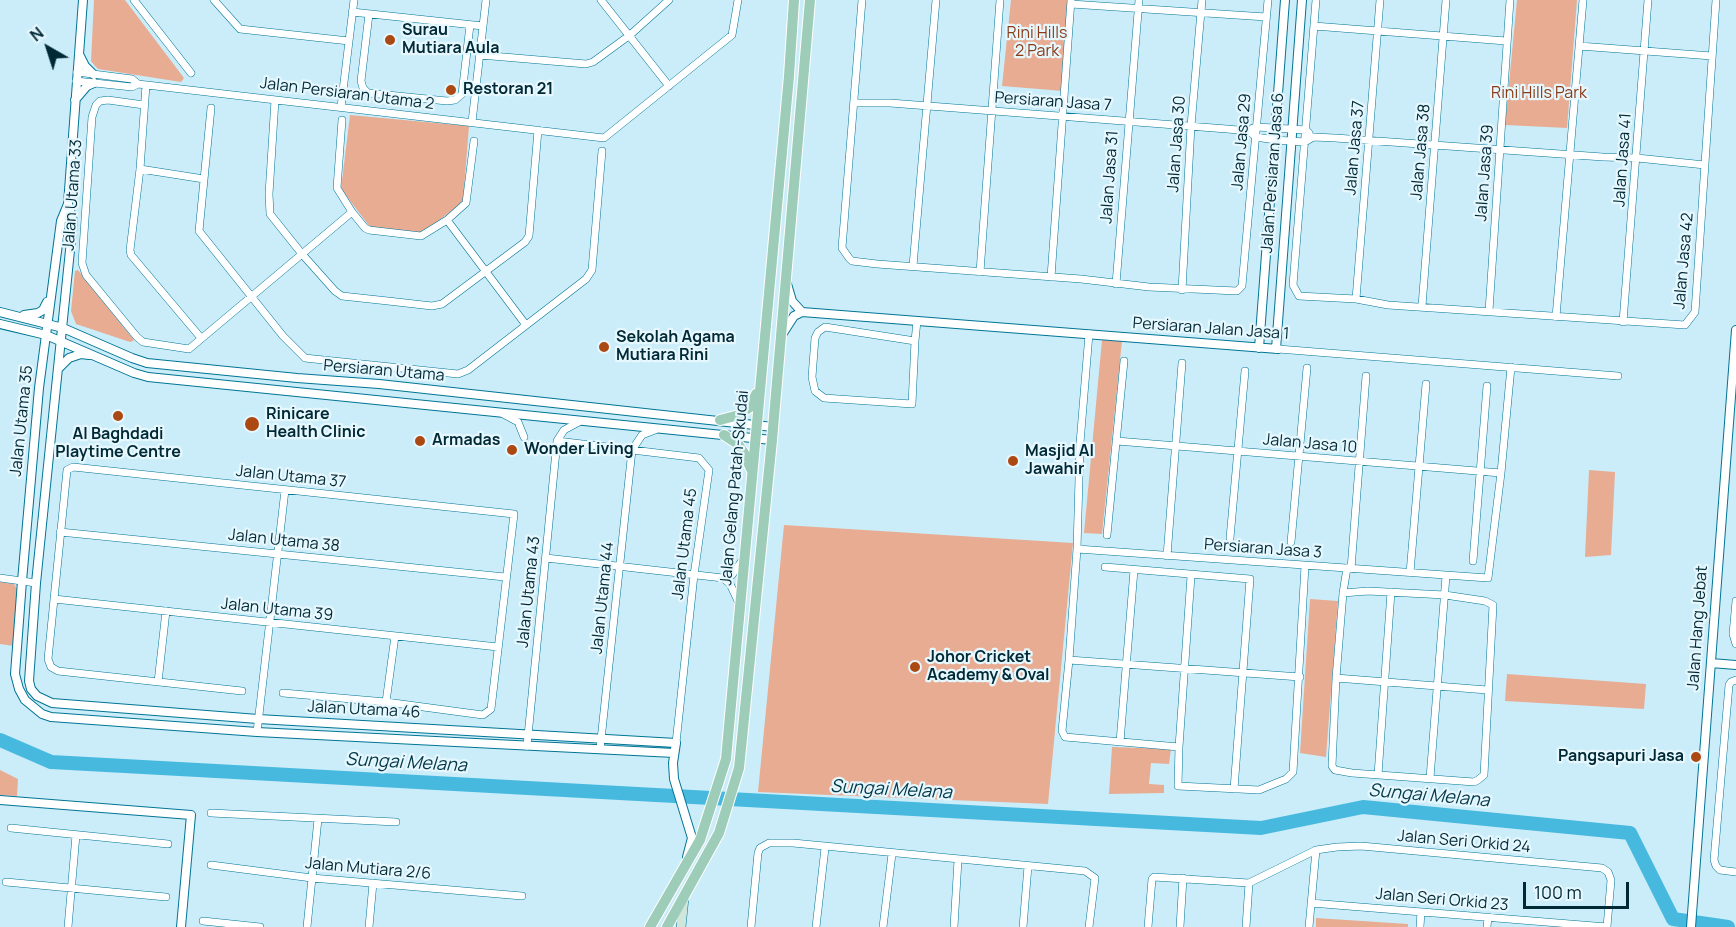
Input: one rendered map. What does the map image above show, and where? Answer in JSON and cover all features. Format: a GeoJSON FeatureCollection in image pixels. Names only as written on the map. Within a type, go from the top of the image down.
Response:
{"type":"FeatureCollection","features":[{"type":"Feature","properties":{"kind":"main road","name":"Jalan Gelang Patah-Skudai"},"geometry":{"type":"LineString","coordinates":[[650,927],[700,840],[726,759],[790,69],[794,0]]}},
{"type":"Feature","properties":{"kind":"main road","name":"Jalan Gelang Patah-Skudai"},"geometry":{"type":"LineString","coordinates":[[667,927],[719,833],[734,791],[739,768],[772,440],[810,0]]}},
{"type":"Feature","properties":{"kind":"main road"},"geometry":{"type":"LineString","coordinates":[[720,420],[739,415],[750,407],[760,384]]}},
{"type":"Feature","properties":{"kind":"main road"},"geometry":{"type":"LineString","coordinates":[[724,435],[738,444],[752,472]]}},
{"type":"Feature","properties":{"kind":"main road"},"geometry":{"type":"LineString","coordinates":[[681,927],[684,896]]}},
{"type":"Feature","properties":{"kind":"street"},"geometry":{"type":"LineString","coordinates":[[4,314],[33,314],[43,310],[46,305],[61,221],[68,204],[83,0]]}},
{"type":"Feature","properties":{"kind":"street"},"geometry":{"type":"LineString","coordinates":[[134,0],[191,73]]}},
{"type":"Feature","properties":{"kind":"street"},"geometry":{"type":"LineString","coordinates":[[214,0],[240,28],[349,41]]}},
{"type":"Feature","properties":{"kind":"street"},"geometry":{"type":"LineString","coordinates":[[341,107],[354,0]]}},
{"type":"Feature","properties":{"kind":"street"},"geometry":{"type":"LineString","coordinates":[[472,122],[486,0]]}},
{"type":"Feature","properties":{"kind":"street"},"geometry":{"type":"LineString","coordinates":[[602,0],[669,86]]}},
{"type":"Feature","properties":{"kind":"street"},"geometry":{"type":"LineString","coordinates":[[480,55],[585,64],[593,62],[630,35],[669,0]]}},
{"type":"Feature","properties":{"kind":"street","name":"Jalan Persiaran Utama 2"},"geometry":{"type":"LineString","coordinates":[[76,76],[94,79],[132,79],[142,84],[604,138],[732,35],[738,0]]}},
{"type":"Feature","properties":{"kind":"street"},"geometry":{"type":"LineString","coordinates":[[862,0],[842,248],[849,258],[861,262],[1051,276],[1182,290]]}},
{"type":"Feature","properties":{"kind":"street"},"geometry":{"type":"LineString","coordinates":[[913,266],[936,0]]}},
{"type":"Feature","properties":{"kind":"street"},"geometry":{"type":"LineString","coordinates":[[980,272],[1000,0]]}},
{"type":"Feature","properties":{"kind":"street","name":"Jalan Jasa 31"},"geometry":{"type":"LineString","coordinates":[[1116,284],[1127,122],[1139,0]]}},
{"type":"Feature","properties":{"kind":"street","name":"Jalan Jasa 30"},"geometry":{"type":"LineString","coordinates":[[1182,290],[1191,126],[1202,0]]}},
{"type":"Feature","properties":{"kind":"street","name":"Jalan Jasa 29"},"geometry":{"type":"LineString","coordinates":[[1182,290],[1237,291],[1242,286],[1268,0]]}},
{"type":"Feature","properties":{"kind":"street","name":"Jalan Persiaran Jasa 6"},"geometry":{"type":"LineString","coordinates":[[1259,348],[1285,0]]}},
{"type":"Feature","properties":{"kind":"street","name":"Jalan Persiaran Jasa 6"},"geometry":{"type":"LineString","coordinates":[[1277,349],[1290,141],[1302,0]]}},
{"type":"Feature","properties":{"kind":"street"},"geometry":{"type":"LineString","coordinates":[[1305,142],[1316,0]]}},
{"type":"Feature","properties":{"kind":"street","name":"Jalan Jasa 37"},"geometry":{"type":"LineString","coordinates":[[1356,299],[1380,0]]}},
{"type":"Feature","properties":{"kind":"street","name":"Jalan Jasa 38"},"geometry":{"type":"LineString","coordinates":[[1422,306],[1446,0]]}},
{"type":"Feature","properties":{"kind":"street","name":"Jalan Jasa 39"},"geometry":{"type":"LineString","coordinates":[[1489,311],[1510,0]]}},
{"type":"Feature","properties":{"kind":"street"},"geometry":{"type":"LineString","coordinates":[[1556,317],[1582,0]]}},
{"type":"Feature","properties":{"kind":"street","name":"Jalan Jasa 41"},"geometry":{"type":"LineString","coordinates":[[1623,322],[1648,0]]}},
{"type":"Feature","properties":{"kind":"street","name":"Jalan Jasa 42"},"geometry":{"type":"LineString","coordinates":[[1305,142],[1293,285],[1299,296],[1356,299],[1388,305],[1685,325],[1695,312],[1716,0]]}},
{"type":"Feature","properties":{"kind":"street"},"geometry":{"type":"LineString","coordinates":[[1051,276],[1071,2],[1138,9],[1266,17]]}},
{"type":"Feature","properties":{"kind":"street"},"geometry":{"type":"LineString","coordinates":[[352,12],[483,27]]}},
{"type":"Feature","properties":{"kind":"street"},"geometry":{"type":"LineString","coordinates":[[369,14],[362,81],[363,88],[368,93],[455,100],[462,94],[470,25]]}},
{"type":"Feature","properties":{"kind":"street"},"geometry":{"type":"LineString","coordinates":[[1314,26],[1506,41]]}},
{"type":"Feature","properties":{"kind":"street"},"geometry":{"type":"LineString","coordinates":[[1579,46],[1712,56]]}},
{"type":"Feature","properties":{"kind":"street"},"geometry":{"type":"LineString","coordinates":[[74,100],[94,79],[78,54]]}},
{"type":"Feature","properties":{"kind":"street"},"geometry":{"type":"LineString","coordinates":[[142,84],[144,105],[140,169],[129,250],[201,338],[352,212]]}},
{"type":"Feature","properties":{"kind":"street"},"geometry":{"type":"LineString","coordinates":[[275,100],[269,195],[270,214],[302,254],[342,296],[432,306],[442,304],[525,242],[529,236],[538,130]]}},
{"type":"Feature","properties":{"kind":"street","name":"Jalan Utama 33"},"geometry":{"type":"LineString","coordinates":[[144,105],[100,101],[94,111],[82,269],[143,342],[189,349],[201,338]]}},
{"type":"Feature","properties":{"kind":"street","name":"Persiaran Jasa 7"},"geometry":{"type":"LineString","coordinates":[[854,103],[928,106],[1249,131]]}},
{"type":"Feature","properties":{"kind":"street"},"geometry":{"type":"LineString","coordinates":[[211,108],[199,231],[294,348],[305,358],[314,359],[458,374],[468,370],[585,279],[592,270],[602,151]]}},
{"type":"Feature","properties":{"kind":"street"},"geometry":{"type":"LineString","coordinates":[[342,120],[337,188],[352,212],[369,230],[421,236],[447,220],[466,203],[474,141]]}},
{"type":"Feature","properties":{"kind":"street"},"geometry":{"type":"LineString","coordinates":[[1313,137],[1306,130],[1257,126],[1249,131],[1256,137],[1275,141],[1305,142],[1313,137],[1369,140],[1637,158],[1705,165]]}},
{"type":"Feature","properties":{"kind":"street"},"geometry":{"type":"LineString","coordinates":[[140,169],[204,179]]}},
{"type":"Feature","properties":{"kind":"street","name":"Jalan Utama 35"},"geometry":{"type":"LineString","coordinates":[[52,704],[37,696],[31,689],[29,681],[36,583],[73,221],[68,204]]}},
{"type":"Feature","properties":{"kind":"street"},"geometry":{"type":"LineString","coordinates":[[447,220],[526,325]]}},
{"type":"Feature","properties":{"kind":"street","name":"Jalan Utama 35"},"geometry":{"type":"LineString","coordinates":[[51,717],[25,700],[15,674],[39,388],[54,269]]}},
{"type":"Feature","properties":{"kind":"street"},"geometry":{"type":"LineString","coordinates":[[779,339],[794,316],[802,312],[792,301],[785,278]]}},
{"type":"Feature","properties":{"kind":"street","name":"Persiaran Jalan Jasa 1"},"geometry":{"type":"LineString","coordinates":[[802,312],[1618,376]]}},
{"type":"Feature","properties":{"kind":"street","name":"Persiaran Utama"},"geometry":{"type":"LineString","coordinates":[[4,314],[63,328],[147,363],[379,384],[772,427]]}},
{"type":"Feature","properties":{"kind":"street"},"geometry":{"type":"LineString","coordinates":[[915,341],[825,327],[818,332],[815,338],[812,377],[815,391],[824,398],[912,404],[916,321]]}},
{"type":"Feature","properties":{"kind":"street","name":"Persiaran Utama"},"geometry":{"type":"LineString","coordinates":[[0,324],[46,335],[148,377],[772,440]]}},
{"type":"Feature","properties":{"kind":"street","name":"Jalan Hang Jebat"},"geometry":{"type":"LineString","coordinates":[[1691,927],[1736,330]]}},
{"type":"Feature","properties":{"kind":"street"},"geometry":{"type":"LineString","coordinates":[[1089,334],[1080,442],[1077,549],[1063,735],[1179,747]]}},
{"type":"Feature","properties":{"kind":"street"},"geometry":{"type":"LineString","coordinates":[[58,368],[69,358],[81,354],[93,355]]}},
{"type":"Feature","properties":{"kind":"street"},"geometry":{"type":"LineString","coordinates":[[1107,535],[1124,360]]}},
{"type":"Feature","properties":{"kind":"street"},"geometry":{"type":"LineString","coordinates":[[1167,556],[1182,363]]}},
{"type":"Feature","properties":{"kind":"street"},"geometry":{"type":"LineString","coordinates":[[1291,542],[1307,368]]}},
{"type":"Feature","properties":{"kind":"street"},"geometry":{"type":"LineString","coordinates":[[1501,473],[1511,368]]}},
{"type":"Feature","properties":{"kind":"street"},"geometry":{"type":"LineString","coordinates":[[1230,538],[1245,371]]}},
{"type":"Feature","properties":{"kind":"street"},"geometry":{"type":"LineString","coordinates":[[1343,592],[1445,595],[1485,601],[1493,605],[1484,775],[1479,780],[1474,782],[1378,775],[1335,770],[1332,766],[1343,592],[1349,569],[1366,376]]}},
{"type":"Feature","properties":{"kind":"street"},"geometry":{"type":"LineString","coordinates":[[1410,573],[1426,384]]}},
{"type":"Feature","properties":{"kind":"street"},"geometry":{"type":"LineString","coordinates":[[1473,561],[1487,386]]}},
{"type":"Feature","properties":{"kind":"street"},"geometry":{"type":"LineString","coordinates":[[501,413],[518,422],[524,437]]}},
{"type":"Feature","properties":{"kind":"street"},"geometry":{"type":"LineString","coordinates":[[557,441],[564,430],[570,426],[586,422]]}},
{"type":"Feature","properties":{"kind":"street"},"geometry":{"type":"LineString","coordinates":[[632,450],[642,435],[662,429]]}},
{"type":"Feature","properties":{"kind":"street","name":"Jalan Utama 45"},"geometry":{"type":"LineString","coordinates":[[557,441],[699,458],[709,470],[694,575],[676,743]]}},
{"type":"Feature","properties":{"kind":"street","name":"Jalan Utama 43"},"geometry":{"type":"LineString","coordinates":[[527,746],[557,441]]}},
{"type":"Feature","properties":{"kind":"street","name":"Jalan Jasa 10"},"geometry":{"type":"LineString","coordinates":[[1117,441],[1501,473]]}},
{"type":"Feature","properties":{"kind":"street","name":"Jalan Utama 44"},"geometry":{"type":"LineString","coordinates":[[600,749],[632,450]]}},
{"type":"Feature","properties":{"kind":"street","name":"Jalan Utama 37"},"geometry":{"type":"LineString","coordinates":[[60,532],[67,470],[73,467],[514,514],[505,577]]}},
{"type":"Feature","properties":{"kind":"street","name":"Persiaran Jasa 3"},"geometry":{"type":"LineString","coordinates":[[1077,549],[1488,578],[1501,473]]}},
{"type":"Feature","properties":{"kind":"street"},"geometry":{"type":"LineString","coordinates":[[257,732],[285,490]]}},
{"type":"Feature","properties":{"kind":"street"},"geometry":{"type":"LineString","coordinates":[[60,532],[48,659],[51,667],[58,671],[242,691]]}},
{"type":"Feature","properties":{"kind":"street","name":"Jalan Utama 38"},"geometry":{"type":"LineString","coordinates":[[60,532],[505,577]]}},
{"type":"Feature","properties":{"kind":"street"},"geometry":{"type":"LineString","coordinates":[[546,558],[723,578],[732,575],[744,555]]}},
{"type":"Feature","properties":{"kind":"street"},"geometry":{"type":"LineString","coordinates":[[1191,576],[1178,786],[1259,790],[1290,777],[1293,772],[1305,566]]}},
{"type":"Feature","properties":{"kind":"street"},"geometry":{"type":"LineString","coordinates":[[1106,567],[1191,576],[1250,579],[1234,789]]}},
{"type":"Feature","properties":{"kind":"street"},"geometry":{"type":"LineString","coordinates":[[1120,742],[1134,570]]}},
{"type":"Feature","properties":{"kind":"street"},"geometry":{"type":"LineString","coordinates":[[1430,778],[1446,576]]}},
{"type":"Feature","properties":{"kind":"street"},"geometry":{"type":"LineString","coordinates":[[283,693],[386,702],[483,715],[491,709],[505,577]]}},
{"type":"Feature","properties":{"kind":"street"},"geometry":{"type":"LineString","coordinates":[[0,578],[36,583]]}},
{"type":"Feature","properties":{"kind":"street"},"geometry":{"type":"LineString","coordinates":[[723,578],[730,584],[740,604]]}},
{"type":"Feature","properties":{"kind":"street"},"geometry":{"type":"LineString","coordinates":[[1378,775],[1391,592]]}},
{"type":"Feature","properties":{"kind":"street","name":"Jalan Utama 39"},"geometry":{"type":"LineString","coordinates":[[54,599],[498,647]]}},
{"type":"Feature","properties":{"kind":"street"},"geometry":{"type":"LineString","coordinates":[[1735,642],[1736,601]]}},
{"type":"Feature","properties":{"kind":"street"},"geometry":{"type":"LineString","coordinates":[[158,682],[166,611]]}},
{"type":"Feature","properties":{"kind":"street"},"geometry":{"type":"LineString","coordinates":[[386,702],[395,636]]}},
{"type":"Feature","properties":{"kind":"street"},"geometry":{"type":"LineString","coordinates":[[1069,660],[1300,676]]}},
{"type":"Feature","properties":{"kind":"street"},"geometry":{"type":"LineString","coordinates":[[1711,663],[1736,665]]}},
{"type":"Feature","properties":{"kind":"street"},"geometry":{"type":"LineString","coordinates":[[1336,678],[1487,690]]}},
{"type":"Feature","properties":{"kind":"street"},"geometry":{"type":"LineString","coordinates":[[1733,681],[1714,860],[1720,870],[1736,872]]}},
{"type":"Feature","properties":{"kind":"street","name":"Jalan Utama 46"},"geometry":{"type":"LineString","coordinates":[[52,704],[258,719],[676,743]]}},
{"type":"Feature","properties":{"kind":"street","name":"Jalan Utama 46"},"geometry":{"type":"LineString","coordinates":[[51,717],[257,732],[674,753]]}},
{"type":"Feature","properties":{"kind":"street"},"geometry":{"type":"LineString","coordinates":[[676,743],[673,763],[674,779],[692,838],[681,874]]}},
{"type":"Feature","properties":{"kind":"street"},"geometry":{"type":"LineString","coordinates":[[0,800],[191,815],[181,927]]}},
{"type":"Feature","properties":{"kind":"street"},"geometry":{"type":"LineString","coordinates":[[211,813],[396,822]]}},
{"type":"Feature","properties":{"kind":"street"},"geometry":{"type":"LineString","coordinates":[[307,927],[318,819]]}},
{"type":"Feature","properties":{"kind":"street"},"geometry":{"type":"LineString","coordinates":[[11,828],[168,844]]}},
{"type":"Feature","properties":{"kind":"street"},"geometry":{"type":"LineString","coordinates":[[68,927],[76,835]]}},
{"type":"Feature","properties":{"kind":"street"},"geometry":{"type":"LineString","coordinates":[[751,927],[758,853],[760,848],[766,844],[777,843],[1082,871],[1095,878],[1089,927]]}},
{"type":"Feature","properties":{"kind":"street","name":"Jalan Seri Orkid 24"},"geometry":{"type":"LineString","coordinates":[[1316,850],[1360,846],[1602,868],[1608,872],[1611,880],[1607,927]]}},
{"type":"Feature","properties":{"kind":"street"},"geometry":{"type":"LineString","coordinates":[[816,927],[825,848]]}},
{"type":"Feature","properties":{"kind":"street"},"geometry":{"type":"LineString","coordinates":[[1148,927],[1152,879],[1157,876],[1249,884],[1316,850]]}},
{"type":"Feature","properties":{"kind":"street"},"geometry":{"type":"LineString","coordinates":[[1309,927],[1316,850]]}},
{"type":"Feature","properties":{"kind":"street"},"geometry":{"type":"LineString","coordinates":[[884,927],[892,854]]}},
{"type":"Feature","properties":{"kind":"street"},"geometry":{"type":"LineString","coordinates":[[954,927],[958,860]]}},
{"type":"Feature","properties":{"kind":"street","name":"Jalan Mutiara 2/6"},"geometry":{"type":"LineString","coordinates":[[211,865],[312,878],[522,897]]}},
{"type":"Feature","properties":{"kind":"street"},"geometry":{"type":"LineString","coordinates":[[1023,927],[1028,866]]}},
{"type":"Feature","properties":{"kind":"street"},"geometry":{"type":"LineString","coordinates":[[1180,927],[1183,879]]}},
{"type":"Feature","properties":{"kind":"street"},"geometry":{"type":"LineString","coordinates":[[6,882],[166,897]]}},
{"type":"Feature","properties":{"kind":"street"},"geometry":{"type":"LineString","coordinates":[[369,927],[373,883]]}},
{"type":"Feature","properties":{"kind":"street"},"geometry":{"type":"LineString","coordinates":[[1246,927],[1249,884]]}},
{"type":"Feature","properties":{"kind":"street","name":"Jalan Seri Orkid 23"},"geometry":{"type":"LineString","coordinates":[[1311,903],[1547,924],[1607,927]]}},
{"type":"Feature","properties":{"kind":"street"},"geometry":{"type":"LineString","coordinates":[[1420,927],[1421,912]]}},
{"type":"Feature","properties":{"kind":"street"},"geometry":{"type":"LineString","coordinates":[[1487,927],[1488,917]]}},
{"type":"Feature","properties":{"kind":"street"},"geometry":{"type":"LineString","coordinates":[[203,921],[260,927]]}},
{"type":"Feature","properties":{"kind":"green space"},"geometry":{"type":"Polygon","coordinates":[[[94,0],[125,0],[184,78],[181,82],[98,69],[91,61],[94,0]]]}},
{"type":"Feature","properties":{"kind":"green space","name":"Rini Hills 2 Park"},"geometry":{"type":"Polygon","coordinates":[[[1011,0],[1072,0],[1063,91],[1002,86],[1011,0]]]}},
{"type":"Feature","properties":{"kind":"green space","name":"Rini Hills Park"},"geometry":{"type":"Polygon","coordinates":[[[1517,0],[1577,0],[1567,128],[1505,125],[1517,0]]]}},
{"type":"Feature","properties":{"kind":"green space"},"geometry":{"type":"Polygon","coordinates":[[[350,115],[469,126],[463,202],[423,233],[370,227],[341,189],[350,115]]]}},
{"type":"Feature","properties":{"kind":"green space"},"geometry":{"type":"Polygon","coordinates":[[[78,270],[134,340],[127,341],[76,324],[71,311],[75,271],[78,270]]]}},
{"type":"Feature","properties":{"kind":"green space"},"geometry":{"type":"Polygon","coordinates":[[[1102,340],[1122,341],[1102,534],[1084,533],[1102,340]]]}},
{"type":"Feature","properties":{"kind":"green space"},"geometry":{"type":"Polygon","coordinates":[[[1589,470],[1615,472],[1611,555],[1585,557],[1589,470]]]}},
{"type":"Feature","properties":{"kind":"green space","name":"Johor Cricket Academy & Oval"},"geometry":{"type":"Polygon","coordinates":[[[784,525],[1073,543],[1048,804],[758,792],[784,525]]]}},
{"type":"Feature","properties":{"kind":"green space"},"geometry":{"type":"Polygon","coordinates":[[[0,582],[14,584],[19,592],[14,646],[0,644],[0,582]]]}},
{"type":"Feature","properties":{"kind":"green space"},"geometry":{"type":"Polygon","coordinates":[[[1310,599],[1338,601],[1326,757],[1300,753],[1310,599]]]}},
{"type":"Feature","properties":{"kind":"green space"},"geometry":{"type":"Polygon","coordinates":[[[1507,674],[1646,684],[1644,709],[1505,701],[1507,674]]]}},
{"type":"Feature","properties":{"kind":"green space"},"geometry":{"type":"Polygon","coordinates":[[[1112,747],[1171,749],[1169,764],[1151,763],[1149,784],[1164,785],[1164,793],[1109,794],[1112,747]]]}},
{"type":"Feature","properties":{"kind":"green space"},"geometry":{"type":"Polygon","coordinates":[[[0,770],[18,779],[17,796],[0,795],[0,770]]]}},
{"type":"Feature","properties":{"kind":"green space"},"geometry":{"type":"Polygon","coordinates":[[[1316,918],[1408,924],[1408,927],[1316,927],[1316,918]]]}},
{"type":"Feature","properties":{"kind":"waterway","name":"Sungai Melana"},"geometry":{"type":"LineString","coordinates":[[0,740],[51,762],[1261,828],[1363,807],[1630,833],[1673,919],[1728,927]]}},
{"type":"Feature","properties":{"kind":"place","name":"Surau Mutiara Aula"},"geometry":{"type":"Point","coordinates":[390,40]}},
{"type":"Feature","properties":{"kind":"place","name":"Restoran 21"},"geometry":{"type":"Point","coordinates":[451,90]}},
{"type":"Feature","properties":{"kind":"place","name":"Sekolah Agama Mutiara Rini"},"geometry":{"type":"Point","coordinates":[604,347]}},
{"type":"Feature","properties":{"kind":"place","name":"Al Baghdadi Playtime Centre"},"geometry":{"type":"Point","coordinates":[118,416]}},
{"type":"Feature","properties":{"kind":"place","name":"Rinicare Health Clinic"},"geometry":{"type":"Point","coordinates":[252,424]}},
{"type":"Feature","properties":{"kind":"place","name":"Armadas"},"geometry":{"type":"Point","coordinates":[420,441]}},
{"type":"Feature","properties":{"kind":"place","name":"Wonder Living"},"geometry":{"type":"Point","coordinates":[512,450]}},
{"type":"Feature","properties":{"kind":"place","name":"Masjid Al Jawahir"},"geometry":{"type":"Point","coordinates":[1013,461]}},
{"type":"Feature","properties":{"kind":"place","name":"Johor Cricket Academy & Oval"},"geometry":{"type":"Point","coordinates":[915,667]}},
{"type":"Feature","properties":{"kind":"place","name":"Pangsapuri Jasa"},"geometry":{"type":"Point","coordinates":[1696,757]}}]}
